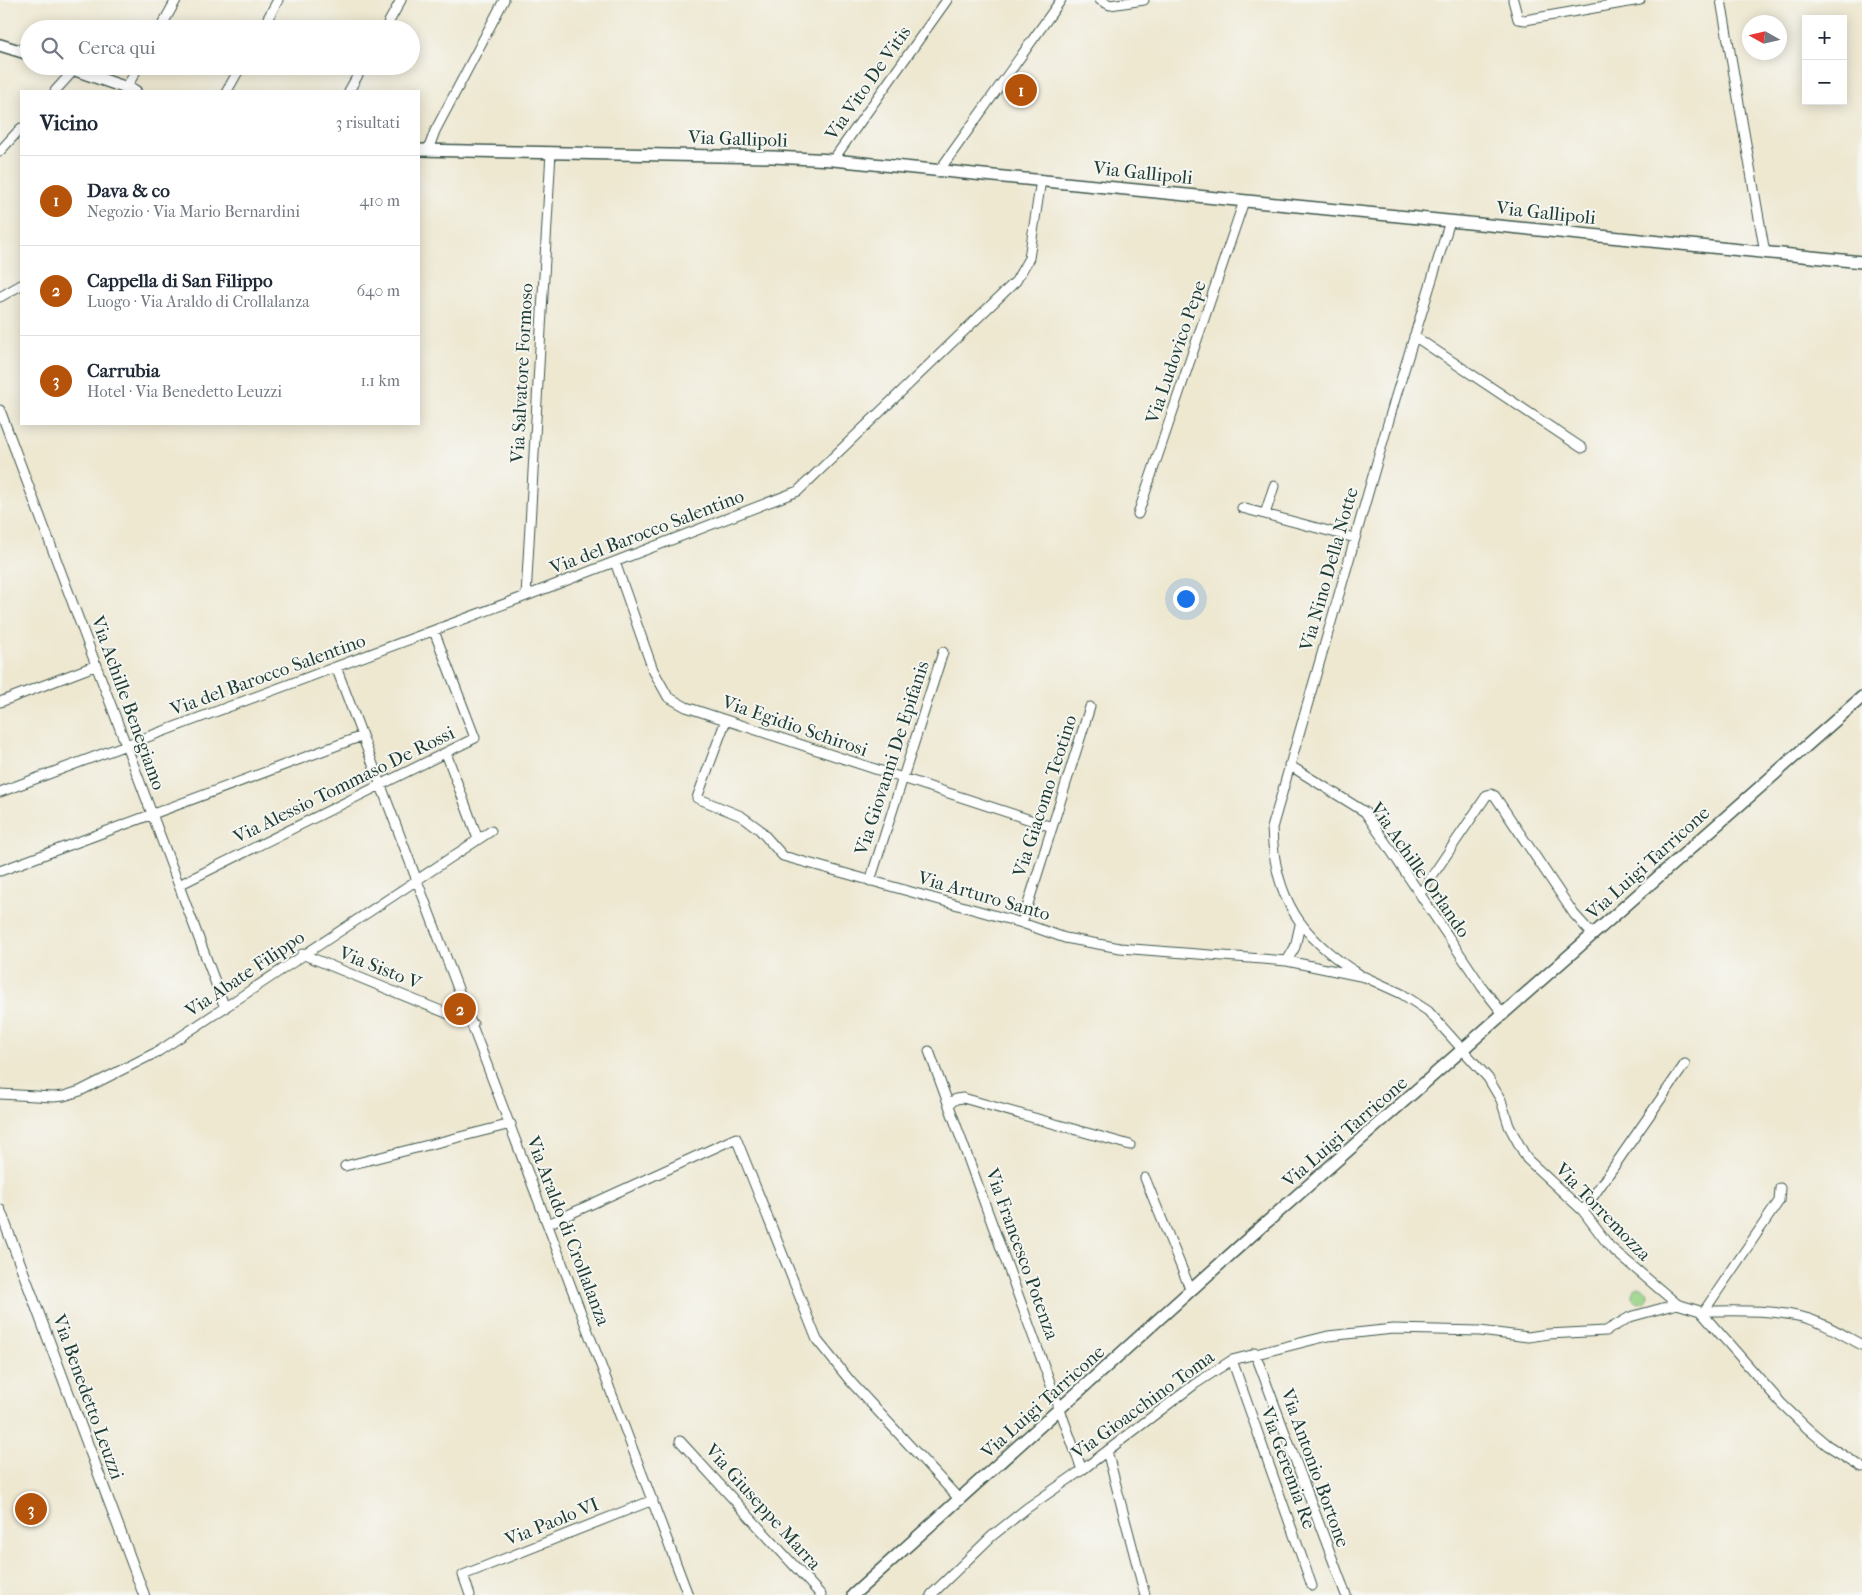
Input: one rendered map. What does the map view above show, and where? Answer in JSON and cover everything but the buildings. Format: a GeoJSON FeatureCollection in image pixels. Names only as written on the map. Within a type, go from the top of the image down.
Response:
{"type":"FeatureCollection","features":[{"type":"Feature","properties":{"kind":"main road"},"geometry":{"type":"LineString","coordinates":[[0,45],[20,51]]}},
{"type":"Feature","properties":{"kind":"main road"},"geometry":{"type":"LineString","coordinates":[[89,75],[131,90]]}},
{"type":"Feature","properties":{"kind":"main road","name":"Via Gallipoli"},"geometry":{"type":"LineString","coordinates":[[424,150],[833,160],[1862,262]]}},
{"type":"Feature","properties":{"kind":"main road","name":"Via Luigi Tarricone"},"geometry":{"type":"LineString","coordinates":[[853,1595],[1191,1291],[1504,1016],[1862,697]]}},
{"type":"Feature","properties":{"kind":"street"},"geometry":{"type":"LineString","coordinates":[[165,20],[176,0]]}},
{"type":"Feature","properties":{"kind":"street"},"geometry":{"type":"LineString","coordinates":[[267,20],[278,0]]}},
{"type":"Feature","properties":{"kind":"street"},"geometry":{"type":"LineString","coordinates":[[390,20],[401,0]]}},
{"type":"Feature","properties":{"kind":"street"},"geometry":{"type":"LineString","coordinates":[[424,150],[504,0]]}},
{"type":"Feature","properties":{"kind":"street","name":"Via Vito De Vitis"},"geometry":{"type":"LineString","coordinates":[[833,160],[947,0]]}},
{"type":"Feature","properties":{"kind":"street"},"geometry":{"type":"LineString","coordinates":[[939,171],[1061,0]]}},
{"type":"Feature","properties":{"kind":"street"},"geometry":{"type":"LineString","coordinates":[[1100,0],[1110,5],[1144,0]]}},
{"type":"Feature","properties":{"kind":"street"},"geometry":{"type":"LineString","coordinates":[[1513,0],[1518,19],[1525,20],[1640,0]]}},
{"type":"Feature","properties":{"kind":"street"},"geometry":{"type":"LineString","coordinates":[[1721,0],[1765,252]]}},
{"type":"Feature","properties":{"kind":"street"},"geometry":{"type":"LineString","coordinates":[[56,90],[65,75]]}},
{"type":"Feature","properties":{"kind":"street"},"geometry":{"type":"LineString","coordinates":[[131,90],[135,75]]}},
{"type":"Feature","properties":{"kind":"street"},"geometry":{"type":"LineString","coordinates":[[228,90],[236,75]]}},
{"type":"Feature","properties":{"kind":"street"},"geometry":{"type":"LineString","coordinates":[[349,90],[358,75]]}},
{"type":"Feature","properties":{"kind":"street"},"geometry":{"type":"LineString","coordinates":[[0,151],[20,129]]}},
{"type":"Feature","properties":{"kind":"street","name":"Via Salvatore Formoso"},"geometry":{"type":"LineString","coordinates":[[526,596],[551,152]]}},
{"type":"Feature","properties":{"kind":"street","name":"Via del Barocco Salentino"},"geometry":{"type":"LineString","coordinates":[[0,792],[434,631],[798,491],[1016,281],[1028,258],[1041,180]]}},
{"type":"Feature","properties":{"kind":"street","name":"Via Ludovico Pepe"},"geometry":{"type":"LineString","coordinates":[[1138,514],[1244,201]]}},
{"type":"Feature","properties":{"kind":"street","name":"Via Nino Della Notte"},"geometry":{"type":"LineString","coordinates":[[1300,925],[1283,890],[1273,852],[1272,828],[1414,336],[1450,221]]}},
{"type":"Feature","properties":{"kind":"street"},"geometry":{"type":"LineString","coordinates":[[0,297],[20,286]]}},
{"type":"Feature","properties":{"kind":"street"},"geometry":{"type":"LineString","coordinates":[[1414,336],[1582,448]]}},
{"type":"Feature","properties":{"kind":"street","name":"Via Achille Benegiamo"},"geometry":{"type":"LineString","coordinates":[[0,410],[225,1008]]}},
{"type":"Feature","properties":{"kind":"street"},"geometry":{"type":"LineString","coordinates":[[1265,514],[1274,486]]}},
{"type":"Feature","properties":{"kind":"street"},"geometry":{"type":"LineString","coordinates":[[1242,508],[1355,538]]}},
{"type":"Feature","properties":{"kind":"street","name":"Via Egidio Schirosi"},"geometry":{"type":"LineString","coordinates":[[615,562],[653,670],[668,697],[686,707],[902,779],[1052,826]]}},
{"type":"Feature","properties":{"kind":"street","name":"Via Alessio Tommaso De Rossi"},"geometry":{"type":"LineString","coordinates":[[179,885],[475,738],[434,631]]}},
{"type":"Feature","properties":{"kind":"street","name":"Via Giovanni De Epifanis"},"geometry":{"type":"LineString","coordinates":[[871,877],[943,652]]}},
{"type":"Feature","properties":{"kind":"street"},"geometry":{"type":"LineString","coordinates":[[0,702],[97,665]]}},
{"type":"Feature","properties":{"kind":"street","name":"Via Araldo di Crollalanza"},"geometry":{"type":"LineString","coordinates":[[336,667],[511,1124],[688,1595]]}},
{"type":"Feature","properties":{"kind":"street","name":"Via Giacomo Teotino"},"geometry":{"type":"LineString","coordinates":[[1022,923],[1090,707]]}},
{"type":"Feature","properties":{"kind":"street","name":"Via Arturo Santo"},"geometry":{"type":"LineString","coordinates":[[726,720],[697,798],[741,816],[759,829],[783,856],[871,877],[1065,938],[1120,948],[1287,961],[1365,977]]}},
{"type":"Feature","properties":{"kind":"street"},"geometry":{"type":"LineString","coordinates":[[0,871],[362,736]]}},
{"type":"Feature","properties":{"kind":"street"},"geometry":{"type":"LineString","coordinates":[[446,753],[478,839]]}},
{"type":"Feature","properties":{"kind":"street","name":"Via Achille Orlando"},"geometry":{"type":"LineString","coordinates":[[1289,765],[1365,812],[1482,987],[1504,1016]]}},
{"type":"Feature","properties":{"kind":"street"},"geometry":{"type":"LineString","coordinates":[[1420,894],[1487,796],[1491,794],[1495,796],[1574,914],[1593,935]]}},
{"type":"Feature","properties":{"kind":"street","name":"Via Abate Filippo"},"geometry":{"type":"LineString","coordinates":[[0,1094],[53,1097],[80,1091],[158,1051],[225,1008],[302,954],[491,831]]}},
{"type":"Feature","properties":{"kind":"street"},"geometry":{"type":"LineString","coordinates":[[1287,961],[1295,947],[1300,925]]}},
{"type":"Feature","properties":{"kind":"street","name":"Via Arturo Santo"},"geometry":{"type":"LineString","coordinates":[[1300,925],[1319,945],[1365,977],[1402,994],[1428,1011],[1464,1050]]}},
{"type":"Feature","properties":{"kind":"street","name":"Via Sisto V"},"geometry":{"type":"LineString","coordinates":[[302,954],[473,1024]]}},
{"type":"Feature","properties":{"kind":"street","name":"Via Torremozza"},"geometry":{"type":"LineString","coordinates":[[1464,1050],[1488,1078],[1502,1100],[1509,1126],[1527,1159],[1583,1211],[1610,1247],[1677,1304],[1702,1311]]}},
{"type":"Feature","properties":{"kind":"street","name":"Via Francesco Potenza"},"geometry":{"type":"LineString","coordinates":[[929,1051],[1062,1408],[1082,1470]]}},
{"type":"Feature","properties":{"kind":"street"},"geometry":{"type":"LineString","coordinates":[[1583,1211],[1684,1064]]}},
{"type":"Feature","properties":{"kind":"street"},"geometry":{"type":"LineString","coordinates":[[949,1104],[956,1099],[963,1098],[1130,1145]]}},
{"type":"Feature","properties":{"kind":"street"},"geometry":{"type":"LineString","coordinates":[[345,1166],[511,1124]]}},
{"type":"Feature","properties":{"kind":"street"},"geometry":{"type":"LineString","coordinates":[[548,1224],[736,1138],[817,1340],[851,1382],[960,1500]]}},
{"type":"Feature","properties":{"kind":"street"},"geometry":{"type":"LineString","coordinates":[[1145,1178],[1191,1291]]}},
{"type":"Feature","properties":{"kind":"street"},"geometry":{"type":"LineString","coordinates":[[1702,1311],[1779,1201],[1780,1188]]}},
{"type":"Feature","properties":{"kind":"street","name":"Via Benedetto Leuzzi"},"geometry":{"type":"LineString","coordinates":[[0,1210],[144,1595]]}},
{"type":"Feature","properties":{"kind":"street","name":"Via Gioacchino Toma"},"geometry":{"type":"LineString","coordinates":[[931,1595],[992,1536],[1027,1508],[1082,1470],[1195,1384],[1232,1360],[1328,1336],[1393,1329],[1480,1331],[1528,1337],[1606,1331],[1630,1317],[1677,1304]]}},
{"type":"Feature","properties":{"kind":"street"},"geometry":{"type":"LineString","coordinates":[[1702,1311],[1739,1311],[1801,1317],[1822,1324],[1862,1344]]}},
{"type":"Feature","properties":{"kind":"street"},"geometry":{"type":"LineString","coordinates":[[1702,1311],[1781,1403],[1827,1445],[1862,1466]]}},
{"type":"Feature","properties":{"kind":"street","name":"Via Antonio Bortone"},"geometry":{"type":"LineString","coordinates":[[1255,1353],[1346,1595]]}},
{"type":"Feature","properties":{"kind":"street","name":"Via Geremia Re"},"geometry":{"type":"LineString","coordinates":[[1232,1360],[1312,1586]]}},
{"type":"Feature","properties":{"kind":"street","name":"Via Giuseppe Marra"},"geometry":{"type":"LineString","coordinates":[[680,1441],[821,1595]]}},
{"type":"Feature","properties":{"kind":"street"},"geometry":{"type":"LineString","coordinates":[[1107,1451],[1145,1595]]}},
{"type":"Feature","properties":{"kind":"street","name":"Via Paolo VI"},"geometry":{"type":"LineString","coordinates":[[470,1595],[463,1575],[652,1500]]}},
{"type":"Feature","properties":{"kind":"green space"},"geometry":{"type":"Polygon","coordinates":[[[1640,1287],[1646,1289],[1648,1295],[1646,1301],[1640,1303],[1634,1301],[1632,1295],[1634,1289],[1640,1287]]]}},
{"type":"Feature","properties":{"kind":"place","name":"Dava & co"},"geometry":{"type":"Point","coordinates":[1021,90]}},
{"type":"Feature","properties":{"kind":"place","name":"Cappella di San Filippo"},"geometry":{"type":"Point","coordinates":[460,1009]}},
{"type":"Feature","properties":{"kind":"place","name":"Carrubia"},"geometry":{"type":"Point","coordinates":[31,1509]}}]}
